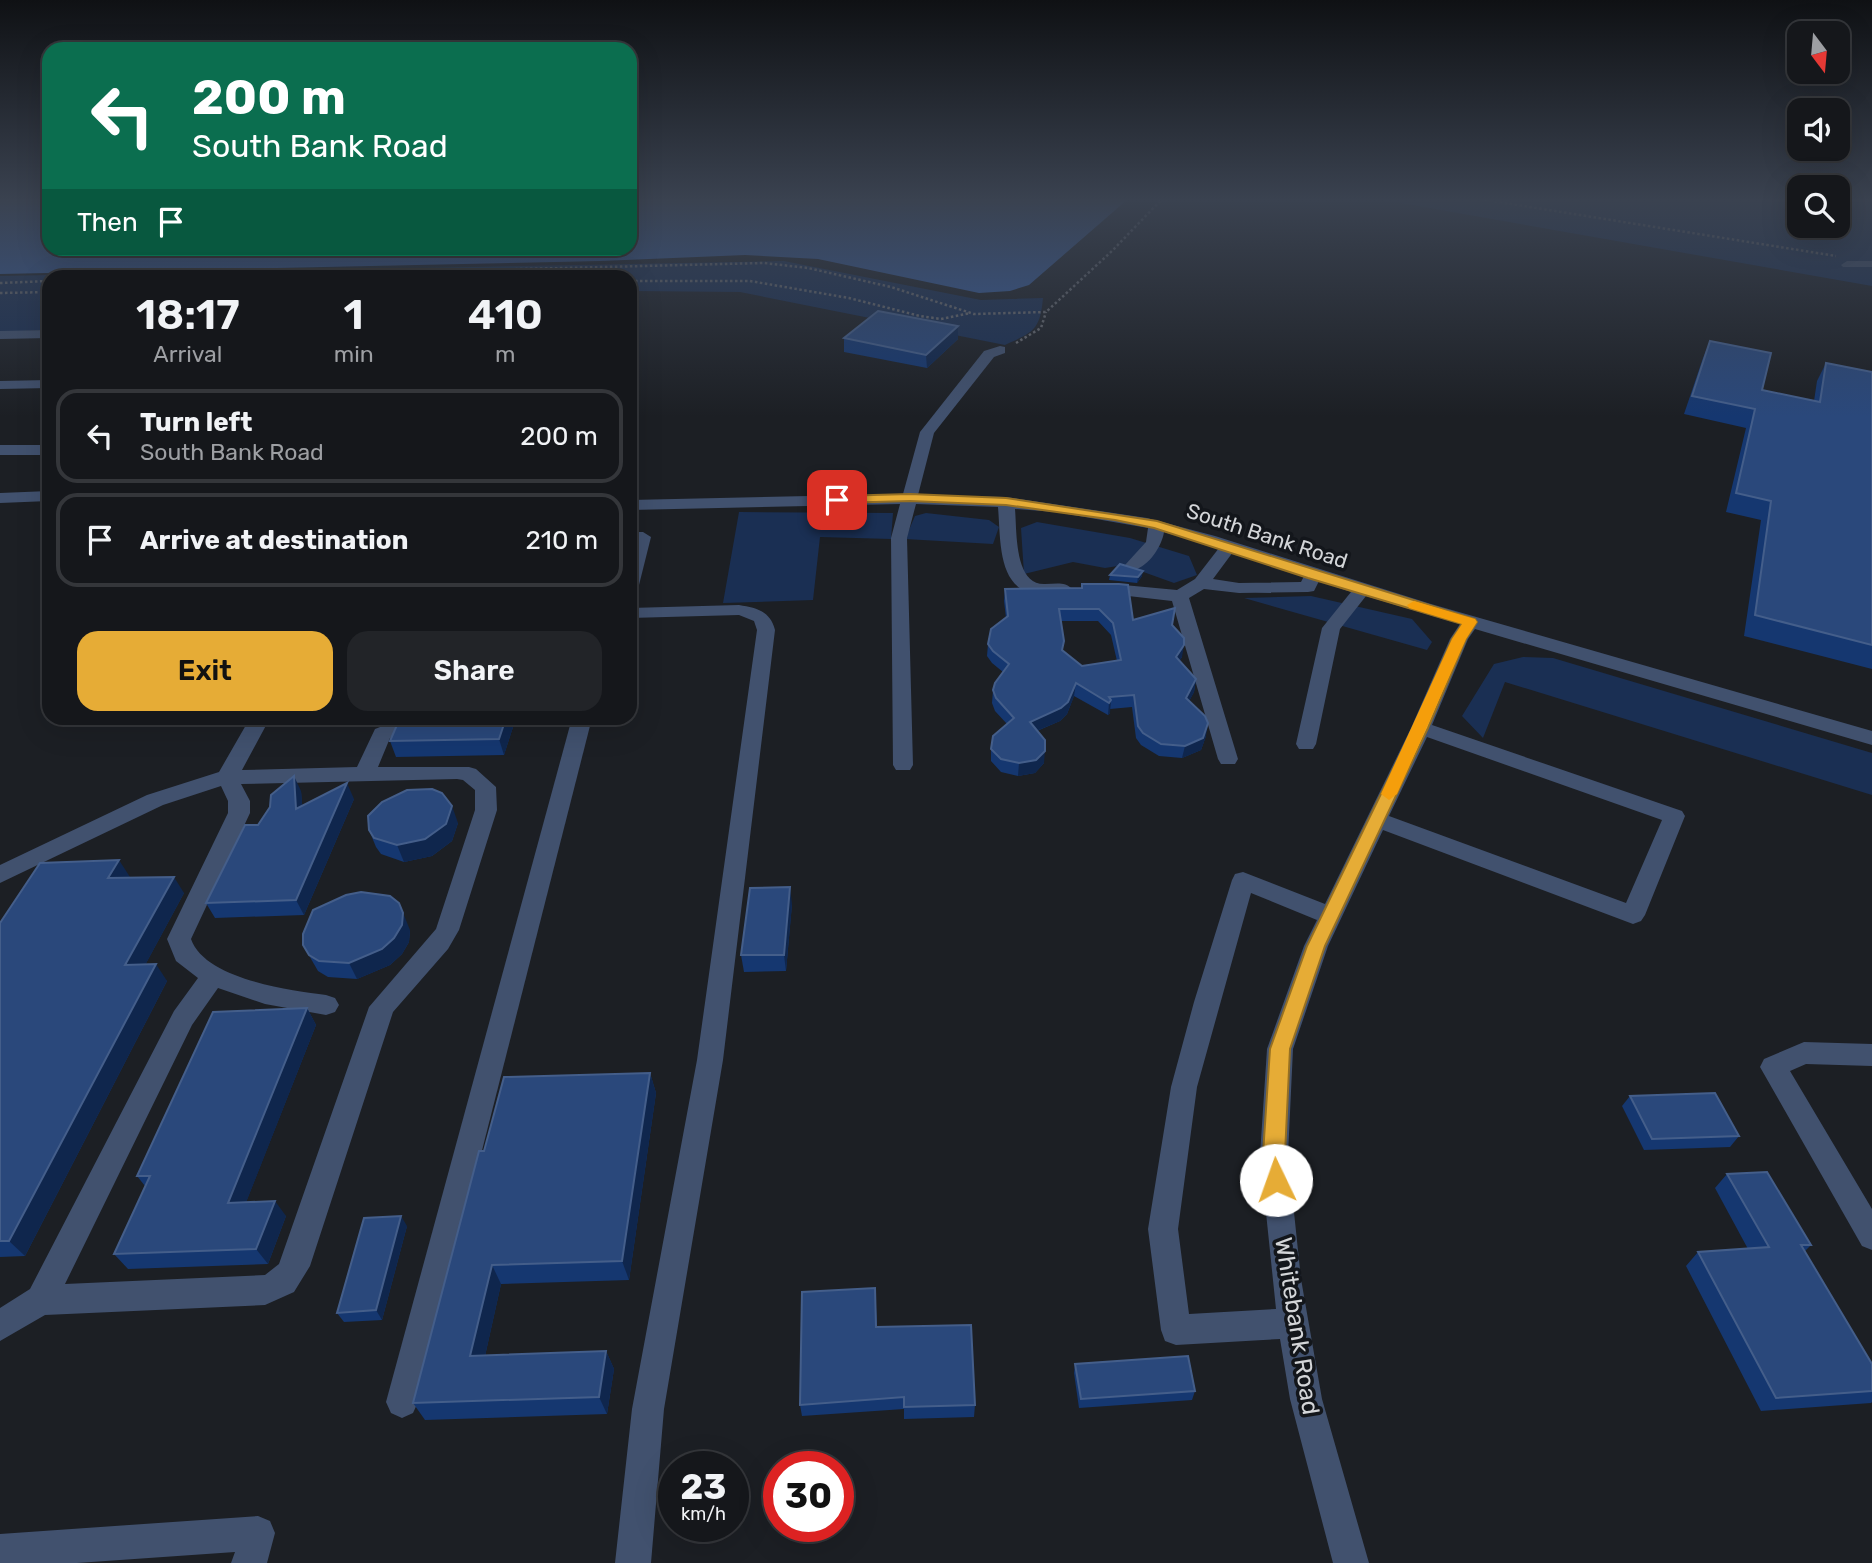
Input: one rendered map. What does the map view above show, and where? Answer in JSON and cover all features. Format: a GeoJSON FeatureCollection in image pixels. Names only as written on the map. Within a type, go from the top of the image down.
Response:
{"type":"FeatureCollection","features":[{"type":"Feature","properties":{"kind":"street"},"geometry":{"type":"LineString","coordinates":[[0,335],[42,334]]}},
{"type":"Feature","properties":{"kind":"street"},"geometry":{"type":"LineString","coordinates":[[903,765],[899,538],[928,432],[989,354],[1000,350]]}},
{"type":"Feature","properties":{"kind":"street"},"geometry":{"type":"LineString","coordinates":[[0,385],[42,384]]}},
{"type":"Feature","properties":{"kind":"street"},"geometry":{"type":"LineString","coordinates":[[0,450],[42,450]]}},
{"type":"Feature","properties":{"kind":"street"},"geometry":{"type":"LineString","coordinates":[[0,498],[42,496]]}},
{"type":"Feature","properties":{"kind":"street","name":"South Bank Road"},"geometry":{"type":"LineString","coordinates":[[637,505],[910,497],[1006,502],[1157,524],[1362,590],[1872,738]]}},
{"type":"Feature","properties":{"kind":"street"},"geometry":{"type":"LineString","coordinates":[[1006,502],[1015,574],[1024,586],[1051,589],[1118,588],[1180,596],[1201,583],[1229,547]]}},
{"type":"Feature","properties":{"kind":"street"},"geometry":{"type":"LineString","coordinates":[[1134,565],[1154,543],[1157,524]]}},
{"type":"Feature","properties":{"kind":"street"},"geometry":{"type":"LineString","coordinates":[[637,537],[643,537],[637,559]]}},
{"type":"Feature","properties":{"kind":"street"},"geometry":{"type":"LineString","coordinates":[[1201,583],[1239,589],[1308,587],[1313,575]]}},
{"type":"Feature","properties":{"kind":"street"},"geometry":{"type":"LineString","coordinates":[[1306,744],[1331,628],[1362,590]]}},
{"type":"Feature","properties":{"kind":"street"},"geometry":{"type":"LineString","coordinates":[[1180,596],[1228,759]]}},
{"type":"Feature","properties":{"kind":"street"},"geometry":{"type":"LineString","coordinates":[[633,1563],[648,1409],[710,1060],[766,630],[764,621],[756,613],[739,610],[637,613]]}},
{"type":"Feature","properties":{"kind":"street","name":"Whitebank Road"},"geometry":{"type":"LineString","coordinates":[[1351,1563],[1306,1399],[1293,1323],[1274,1154],[1280,1049],[1316,946],[1421,728],[1459,639],[1471,622]]}},
{"type":"Feature","properties":{"kind":"street"},"geometry":{"type":"LineString","coordinates":[[227,777],[256,725]]}},
{"type":"Feature","properties":{"kind":"street"},"geometry":{"type":"LineString","coordinates":[[364,774],[382,734],[403,725]]}},
{"type":"Feature","properties":{"kind":"street"},"geometry":{"type":"LineString","coordinates":[[402,1402],[580,725]]}},
{"type":"Feature","properties":{"kind":"street"},"geometry":{"type":"LineString","coordinates":[[1377,820],[1633,915],[1674,816],[1421,728]]}},
{"type":"Feature","properties":{"kind":"street"},"geometry":{"type":"LineString","coordinates":[[0,875],[155,800],[227,777],[469,774],[485,787],[486,810],[447,930],[440,943],[382,1007],[289,1277],[277,1287],[265,1290],[41,1300],[0,1326]]}},
{"type":"Feature","properties":{"kind":"street"},"geometry":{"type":"LineString","coordinates":[[227,777],[239,801],[239,813],[228,842],[179,939],[179,947],[184,954],[214,976],[283,999],[326,1005]]}},
{"type":"Feature","properties":{"kind":"street"},"geometry":{"type":"LineString","coordinates":[[1293,1323],[1176,1330],[1163,1229],[1184,1087],[1206,1002],[1243,880],[1332,917]]}},
{"type":"Feature","properties":{"kind":"street"},"geometry":{"type":"LineString","coordinates":[[41,1300],[183,1018],[214,976]]}},
{"type":"Feature","properties":{"kind":"street"},"geometry":{"type":"LineString","coordinates":[[1872,1055],[1804,1053],[1773,1067],[1872,1236]]}},
{"type":"Feature","properties":{"kind":"street"},"geometry":{"type":"LineString","coordinates":[[0,1551],[258,1533],[249,1563]]}},
{"type":"Feature","properties":{"kind":"path"},"geometry":{"type":"LineString","coordinates":[[825,272],[891,287],[970,313],[988,315],[1046,312],[1089,272]]}},
{"type":"Feature","properties":{"kind":"path"},"geometry":{"type":"LineString","coordinates":[[0,283],[42,281]]}},
{"type":"Feature","properties":{"kind":"path"},"geometry":{"type":"LineString","coordinates":[[637,281],[750,281],[849,298],[920,316],[941,319],[970,313]]}},
{"type":"Feature","properties":{"kind":"path"},"geometry":{"type":"LineString","coordinates":[[0,293],[42,292]]}},
{"type":"Feature","properties":{"kind":"path"},"geometry":{"type":"LineString","coordinates":[[1000,350],[1033,336],[1047,321],[1046,312]]}},
{"type":"Feature","properties":{"kind":"shaded area"},"geometry":{"type":"Polygon","coordinates":[[[0,272],[42,272],[42,273],[0,272]]]}},
{"type":"Feature","properties":{"kind":"shaded area"},"geometry":{"type":"Polygon","coordinates":[[[637,272],[839,272],[981,300],[1043,298],[1040,317],[1033,329],[1005,345],[740,292],[637,291],[637,272]]]}},
{"type":"Feature","properties":{"kind":"shaded area"},"geometry":{"type":"Polygon","coordinates":[[[879,272],[1044,272],[1029,285],[1010,291],[979,293],[879,272]]]}},
{"type":"Feature","properties":{"kind":"shaded area"},"geometry":{"type":"Polygon","coordinates":[[[1792,272],[1872,272],[1872,286],[1792,272]]]}},
{"type":"Feature","properties":{"kind":"shaded area"},"geometry":{"type":"Polygon","coordinates":[[[42,275],[42,330],[0,332],[0,276],[42,275]]]}},
{"type":"Feature","properties":{"kind":"shaded area"},"geometry":{"type":"Polygon","coordinates":[[[739,512],[893,513],[891,539],[820,537],[813,600],[723,603],[739,512]]]}},
{"type":"Feature","properties":{"kind":"shaded area"},"geometry":{"type":"Polygon","coordinates":[[[926,513],[989,520],[999,527],[993,544],[905,539],[915,516],[926,513]]]}},
{"type":"Feature","properties":{"kind":"shaded area"},"geometry":{"type":"Polygon","coordinates":[[[1037,522],[1130,538],[1189,556],[1197,575],[1174,583],[1124,565],[1105,568],[1073,562],[1024,574],[1021,528],[1037,522]]]}},
{"type":"Feature","properties":{"kind":"shaded area"},"geometry":{"type":"Polygon","coordinates":[[[1311,596],[1412,619],[1432,642],[1427,650],[1244,598],[1311,596]]]}},
{"type":"Feature","properties":{"kind":"shaded area"},"geometry":{"type":"Polygon","coordinates":[[[1523,657],[1553,658],[1872,753],[1872,795],[1505,682],[1483,738],[1462,716],[1494,664],[1523,657]]]}},
{"type":"Feature","properties":{"kind":"building"},"geometry":{"type":"Polygon","coordinates":[[[878,311],[958,326],[926,355],[844,338],[878,311]]]}},
{"type":"Feature","properties":{"kind":"building"},"geometry":{"type":"Polygon","coordinates":[[[1710,341],[1771,353],[1762,390],[1820,402],[1826,363],[1872,372],[1872,645],[1755,615],[1771,501],[1736,493],[1755,409],[1692,396],[1710,341]]]}},
{"type":"Feature","properties":{"kind":"building"},"geometry":{"type":"Polygon","coordinates":[[[1120,564],[1143,571],[1138,577],[1110,575],[1120,564]]]}},
{"type":"Feature","properties":{"kind":"building"},"geometry":{"type":"Polygon","coordinates":[[[1082,584],[1128,585],[1133,620],[1175,608],[1172,625],[1184,638],[1184,645],[1176,657],[1196,679],[1186,698],[1205,716],[1208,723],[1203,738],[1185,746],[1161,744],[1143,733],[1138,726],[1134,695],[1109,697],[1109,703],[1076,683],[1068,702],[1061,708],[1030,722],[1045,740],[1045,751],[1036,760],[1019,763],[1001,759],[991,749],[993,736],[1014,718],[996,698],[993,690],[1009,664],[988,644],[991,629],[1008,616],[1005,589],[1082,588],[1082,584]],[[1059,609],[1064,641],[1062,650],[1082,666],[1121,660],[1113,623],[1099,609],[1059,609]]]}},
{"type":"Feature","properties":{"kind":"building"},"geometry":{"type":"Polygon","coordinates":[[[397,725],[504,725],[499,739],[390,741],[397,725]]]}},
{"type":"Feature","properties":{"kind":"building"},"geometry":{"type":"Polygon","coordinates":[[[294,776],[296,809],[347,783],[296,900],[206,903],[245,825],[258,825],[270,807],[271,795],[294,776]]]}},
{"type":"Feature","properties":{"kind":"building"},"geometry":{"type":"Polygon","coordinates":[[[432,789],[442,793],[452,806],[446,824],[425,839],[397,845],[374,838],[369,830],[368,816],[382,802],[407,790],[432,789]]]}},
{"type":"Feature","properties":{"kind":"building"},"geometry":{"type":"Polygon","coordinates":[[[119,860],[108,878],[174,877],[125,965],[156,964],[9,1241],[0,1241],[0,923],[40,863],[119,860]]]}},
{"type":"Feature","properties":{"kind":"building"},"geometry":{"type":"Polygon","coordinates":[[[790,887],[784,955],[741,955],[750,888],[790,887]]]}},
{"type":"Feature","properties":{"kind":"building"},"geometry":{"type":"Polygon","coordinates":[[[361,892],[390,896],[399,903],[403,913],[402,925],[394,938],[382,949],[349,963],[319,961],[309,955],[303,945],[303,934],[313,910],[346,895],[361,892]]]}},
{"type":"Feature","properties":{"kind":"building"},"geometry":{"type":"Polygon","coordinates":[[[307,1008],[228,1203],[275,1201],[256,1249],[114,1254],[150,1176],[137,1176],[213,1012],[307,1008]]]}},
{"type":"Feature","properties":{"kind":"building"},"geometry":{"type":"Polygon","coordinates":[[[650,1073],[622,1261],[492,1265],[470,1356],[606,1351],[599,1397],[413,1403],[479,1151],[484,1151],[504,1077],[650,1073]]]}},
{"type":"Feature","properties":{"kind":"building"},"geometry":{"type":"Polygon","coordinates":[[[1715,1093],[1739,1136],[1652,1139],[1630,1096],[1715,1093]]]}},
{"type":"Feature","properties":{"kind":"building"},"geometry":{"type":"Polygon","coordinates":[[[1767,1172],[1811,1245],[1801,1245],[1872,1364],[1872,1391],[1776,1398],[1698,1252],[1769,1247],[1727,1174],[1767,1172]]]}},
{"type":"Feature","properties":{"kind":"building"},"geometry":{"type":"Polygon","coordinates":[[[401,1216],[376,1310],[337,1313],[364,1218],[401,1216]]]}},
{"type":"Feature","properties":{"kind":"building"},"geometry":{"type":"Polygon","coordinates":[[[875,1288],[876,1327],[971,1325],[975,1405],[904,1407],[904,1397],[800,1405],[802,1292],[875,1288]]]}},
{"type":"Feature","properties":{"kind":"building"},"geometry":{"type":"Polygon","coordinates":[[[1188,1356],[1195,1391],[1081,1399],[1075,1364],[1188,1356]]]}},
{"type":"Feature","properties":{"kind":"slow traffic"},"geometry":{"type":"LineString","coordinates":[[1389,794],[1459,639],[1471,622],[1414,605]]}},
{"type":"Feature","properties":{"kind":"route"},"geometry":{"type":"LineString","coordinates":[[837,500],[910,497],[1006,502],[1157,524],[1313,575],[1471,622],[1459,639],[1421,728],[1316,946],[1280,1049],[1274,1154],[1276,1180]]}}]}
